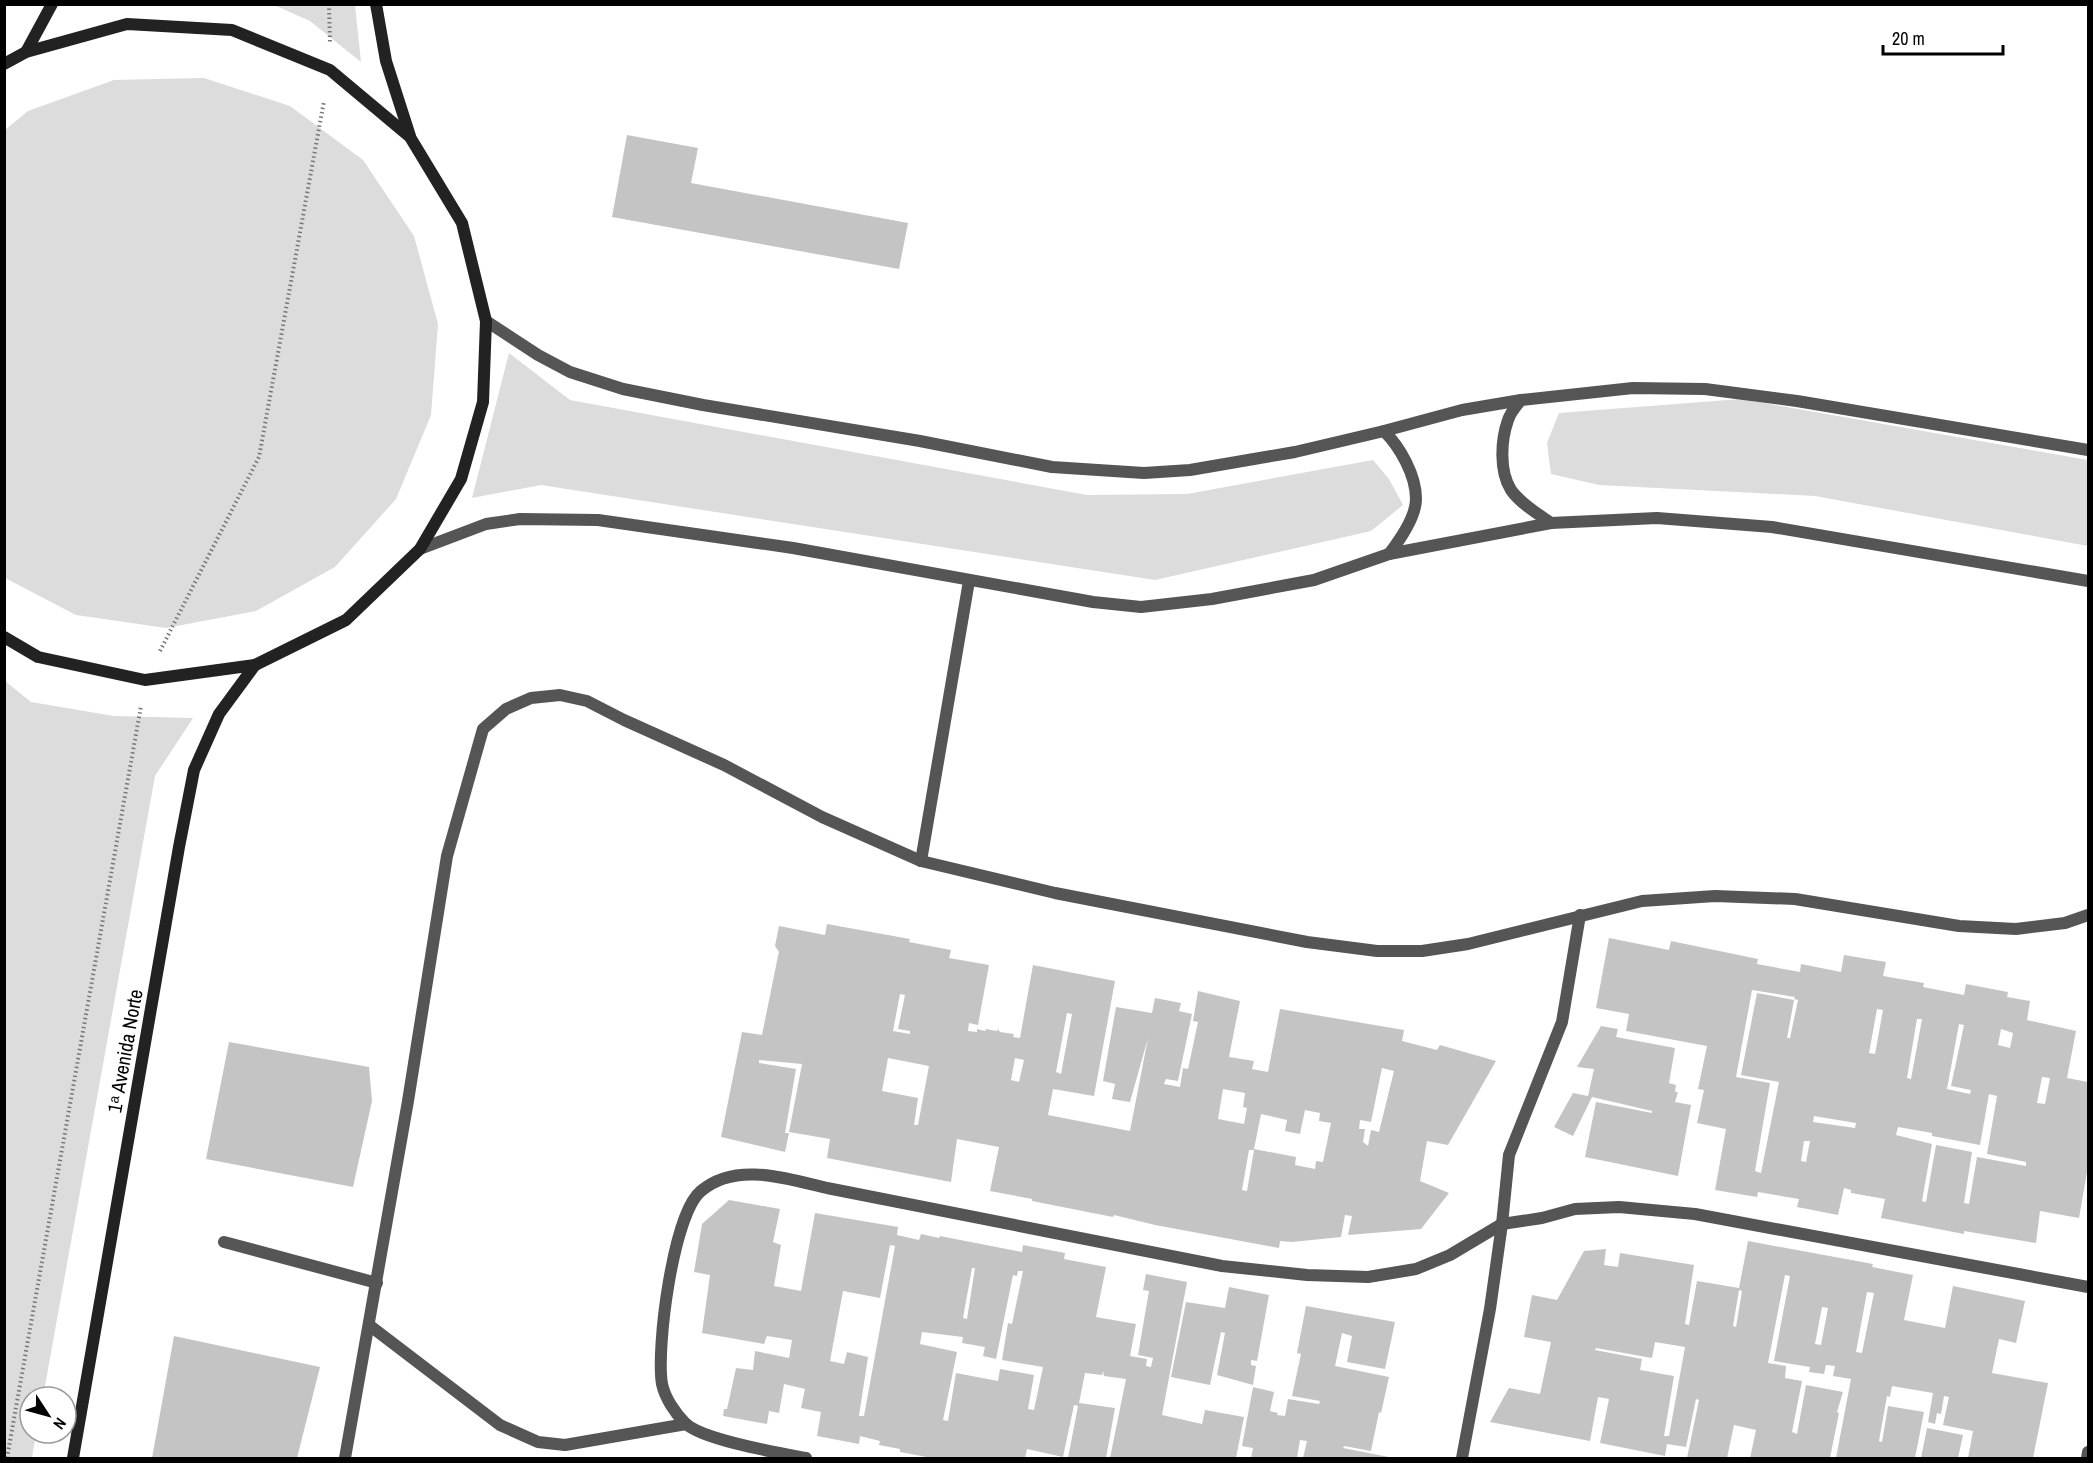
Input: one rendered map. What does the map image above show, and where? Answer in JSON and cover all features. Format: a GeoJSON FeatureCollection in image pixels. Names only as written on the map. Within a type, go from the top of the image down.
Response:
{"type":"FeatureCollection","features":[{"type":"Feature","properties":{"kind":"main road"},"geometry":{"type":"LineString","coordinates":[[26,52],[52,4]]}},
{"type":"Feature","properties":{"kind":"main road"},"geometry":{"type":"LineString","coordinates":[[4,637],[38,657],[146,680],[255,665],[346,620],[420,549],[461,479],[483,402],[486,321],[462,224],[410,137],[386,61],[376,4]]}},
{"type":"Feature","properties":{"kind":"main road"},"geometry":{"type":"LineString","coordinates":[[4,64],[26,52],[127,24],[232,30],[330,70],[410,137]]}},
{"type":"Feature","properties":{"kind":"main road","name":"1ᵃ Avenida Norte"},"geometry":{"type":"LineString","coordinates":[[73,1458],[178,847],[194,770],[219,714],[255,665]]}},
{"type":"Feature","properties":{"kind":"street"},"geometry":{"type":"LineString","coordinates":[[486,321],[538,355],[570,372],[623,389],[703,405],[920,441],[1052,467],[1144,473],[1190,470],[1295,452],[1462,410],[1521,400],[1633,388],[1705,389],[1808,402],[2088,450]]}},
{"type":"Feature","properties":{"kind":"street"},"geometry":{"type":"LineString","coordinates":[[1521,400],[1508,418],[1504,437],[1502,458],[1506,478],[1511,490],[1551,523]]}},
{"type":"Feature","properties":{"kind":"street"},"geometry":{"type":"LineString","coordinates":[[1384,431],[1396,443],[1413,483],[1416,501],[1401,537],[1389,554]]}},
{"type":"Feature","properties":{"kind":"street"},"geometry":{"type":"LineString","coordinates":[[420,549],[486,524],[520,519],[598,520],[793,548],[969,581],[1141,608],[1212,599],[1314,580],[1389,554],[1551,523],[1657,518],[1772,527],[2088,581]]}},
{"type":"Feature","properties":{"kind":"street"},"geometry":{"type":"LineString","coordinates":[[921,861],[969,581]]}},
{"type":"Feature","properties":{"kind":"street"},"geometry":{"type":"LineString","coordinates":[[345,1458],[447,856],[483,729],[506,709],[531,698],[560,695],[587,701],[724,765],[822,818],[921,861],[1066,896],[1307,942],[1377,951],[1422,951],[1468,944],[1642,901],[1715,896],[1795,899],[1959,926],[2005,929],[2065,923],[2088,915]]}},
{"type":"Feature","properties":{"kind":"street"},"geometry":{"type":"LineString","coordinates":[[1462,1458],[1490,1309],[1509,1155],[1562,1022],[1580,915]]}},
{"type":"Feature","properties":{"kind":"street"},"geometry":{"type":"LineString","coordinates":[[806,1458],[698,1432],[686,1424],[671,1406],[663,1386],[660,1354],[671,1272],[688,1209],[700,1192],[718,1181],[742,1175],[766,1174],[838,1191],[1200,1261],[1307,1275],[1368,1276],[1416,1269],[1450,1255],[1502,1224],[1542,1218],[1575,1209],[1619,1207],[1695,1214],[2088,1287]]}},
{"type":"Feature","properties":{"kind":"street"},"geometry":{"type":"LineString","coordinates":[[224,1242],[376,1283]]}},
{"type":"Feature","properties":{"kind":"street"},"geometry":{"type":"LineString","coordinates":[[369,1325],[500,1425],[538,1442],[565,1445],[686,1424]]}},
{"type":"Feature","properties":{"kind":"street"},"geometry":{"type":"LineString","coordinates":[[2087,1458],[2088,1452]]}},
{"type":"Feature","properties":{"kind":"path"},"geometry":{"type":"LineString","coordinates":[[7,1458],[146,680],[259,457],[330,70],[329,4]]}},
{"type":"Feature","properties":{"kind":"shaded area"},"geometry":{"type":"Polygon","coordinates":[[[274,5],[355,5],[361,62],[310,21],[274,5]]]}},
{"type":"Feature","properties":{"kind":"shaded area"},"geometry":{"type":"Polygon","coordinates":[[[204,78],[290,106],[363,160],[414,236],[438,324],[431,415],[396,499],[335,567],[256,611],[166,628],[76,615],[5,578],[5,130],[28,111],[114,80],[204,78]]]}},
{"type":"Feature","properties":{"kind":"shaded area"},"geometry":{"type":"Polygon","coordinates":[[[509,353],[570,400],[1087,495],[1187,494],[1373,460],[1389,479],[1403,505],[1371,531],[1155,580],[541,485],[472,498],[509,353]]]}},
{"type":"Feature","properties":{"kind":"shaded area"},"geometry":{"type":"Polygon","coordinates":[[[1741,399],[2088,460],[2088,546],[1815,496],[1599,485],[1551,474],[1547,443],[1559,413],[1741,399]]]}},
{"type":"Feature","properties":{"kind":"shaded area"},"geometry":{"type":"Polygon","coordinates":[[[5,681],[31,702],[114,716],[193,718],[155,776],[45,1385],[18,1385],[18,1445],[34,1445],[32,1458],[4,1458],[5,681]]]}},
{"type":"Feature","properties":{"kind":"building"},"geometry":{"type":"Polygon","coordinates":[[[627,135],[698,148],[691,183],[908,223],[899,269],[612,217],[627,135]]]}},
{"type":"Feature","properties":{"kind":"building"},"geometry":{"type":"Polygon","coordinates":[[[827,924],[910,939],[909,942],[951,950],[949,958],[989,965],[978,1025],[969,1023],[968,1031],[977,1032],[977,1029],[985,1031],[986,1029],[997,1031],[998,1029],[1000,1032],[1014,1034],[1013,1037],[1020,1038],[1033,965],[1115,981],[1094,1096],[1053,1089],[1048,1115],[1130,1131],[1148,1038],[1130,1102],[1112,1099],[1115,1084],[1103,1081],[1116,1007],[1152,1013],[1155,998],[1181,1003],[1179,1011],[1192,1014],[1178,1081],[1166,1079],[1164,1084],[1180,1087],[1183,1068],[1188,1069],[1198,1022],[1193,1021],[1198,991],[1240,1001],[1229,1057],[1254,1061],[1252,1069],[1268,1072],[1280,1009],[1404,1030],[1402,1041],[1437,1050],[1440,1045],[1496,1061],[1448,1145],[1427,1141],[1420,1181],[1449,1193],[1421,1229],[1348,1235],[1352,1216],[1345,1215],[1341,1237],[1280,1241],[1279,1248],[990,1191],[999,1147],[957,1139],[951,1182],[827,1158],[830,1139],[789,1132],[802,1064],[759,1060],[759,1063],[796,1069],[785,1133],[789,1133],[785,1152],[721,1137],[742,1032],[762,1035],[779,952],[775,946],[779,926],[825,935],[827,924]],[[900,994],[893,1031],[910,1034],[910,1031],[898,1029],[905,995],[900,994]],[[1067,1013],[1056,1072],[1061,1074],[1072,1014],[1067,1013]],[[888,1058],[882,1091],[918,1098],[914,1125],[918,1125],[929,1066],[888,1058]],[[1015,1058],[1011,1080],[1019,1082],[1024,1060],[1015,1058]],[[1382,1068],[1371,1122],[1360,1120],[1359,1129],[1365,1129],[1363,1142],[1368,1146],[1371,1130],[1379,1132],[1394,1071],[1382,1068]],[[1223,1089],[1218,1119],[1244,1124],[1247,1108],[1243,1107],[1245,1093],[1223,1089]],[[1305,1110],[1300,1134],[1285,1131],[1287,1120],[1261,1114],[1254,1149],[1296,1157],[1295,1165],[1315,1169],[1316,1161],[1323,1162],[1331,1123],[1319,1121],[1320,1113],[1305,1110]],[[1249,1150],[1242,1190],[1247,1191],[1254,1150],[1249,1150]]]}},
{"type":"Feature","properties":{"kind":"building"},"geometry":{"type":"Polygon","coordinates":[[[1609,938],[1669,950],[1671,941],[1758,959],[1757,964],[1800,972],[1801,964],[1841,972],[1844,955],[1886,962],[1883,976],[1924,983],[1923,987],[1964,995],[1966,984],[2008,992],[2007,997],[2030,1001],[2027,1020],[2076,1031],[2067,1078],[2088,1082],[2088,1174],[2087,1172],[2079,1218],[2040,1211],[2036,1243],[1964,1231],[1964,1234],[1881,1218],[1885,1199],[1851,1193],[1851,1190],[1844,1188],[1838,1215],[1797,1207],[1799,1199],[1758,1192],[1757,1197],[1715,1190],[1726,1129],[1697,1123],[1704,1090],[1698,1089],[1707,1046],[1626,1031],[1629,1014],[1596,1008],[1609,938]],[[1752,990],[1736,1077],[1770,1083],[1755,1171],[1761,1173],[1779,1082],[1741,1075],[1757,993],[1794,1000],[1787,1038],[1790,1038],[1798,1000],[1794,999],[1795,997],[1752,990]],[[1877,1009],[1869,1053],[1875,1054],[1883,1010],[1877,1009]],[[1917,1019],[1907,1078],[1911,1079],[1922,1019],[1917,1019]],[[1959,1024],[1947,1089],[1970,1094],[1971,1090],[1951,1086],[1964,1025],[1959,1024]],[[2001,1029],[1998,1045],[2010,1048],[2013,1033],[2001,1029]],[[2042,1077],[2037,1103],[2045,1104],[2050,1078],[2042,1077]],[[1989,1094],[1980,1145],[1932,1136],[1932,1133],[1898,1127],[1896,1135],[1932,1144],[1922,1201],[1926,1202],[1936,1145],[1972,1152],[1964,1203],[1969,1204],[1977,1157],[2026,1166],[2026,1162],[1987,1154],[1997,1096],[1989,1094]],[[1814,1116],[1813,1122],[1855,1128],[1856,1123],[1814,1116]],[[1804,1141],[1801,1161],[1806,1162],[1810,1141],[1804,1141]]]}},
{"type":"Feature","properties":{"kind":"building"},"geometry":{"type":"Polygon","coordinates":[[[1601,1026],[1618,1029],[1616,1037],[1675,1048],[1669,1083],[1676,1085],[1675,1092],[1678,1092],[1675,1102],[1691,1105],[1678,1176],[1585,1157],[1596,1102],[1652,1113],[1652,1111],[1592,1097],[1573,1136],[1554,1127],[1573,1093],[1588,1096],[1594,1069],[1577,1067],[1601,1026]]]}},
{"type":"Feature","properties":{"kind":"building"},"geometry":{"type":"Polygon","coordinates":[[[229,1042],[369,1067],[372,1101],[353,1187],[206,1159],[229,1042]]]}},
{"type":"Feature","properties":{"kind":"building"},"geometry":{"type":"Polygon","coordinates":[[[729,1200],[780,1209],[773,1242],[781,1245],[774,1286],[801,1291],[815,1213],[898,1227],[897,1235],[919,1240],[921,1234],[1022,1252],[1023,1245],[1065,1253],[1064,1259],[1106,1267],[1096,1317],[1136,1324],[1130,1356],[1147,1359],[1146,1366],[1151,1367],[1153,1358],[1138,1355],[1149,1291],[1143,1290],[1146,1274],[1187,1282],[1162,1415],[1202,1424],[1205,1410],[1244,1417],[1236,1458],[1110,1458],[1126,1379],[1104,1376],[1103,1371],[1102,1375],[1085,1373],[1079,1403],[1115,1408],[1106,1458],[1068,1458],[1078,1406],[1074,1405],[1063,1457],[1027,1449],[1025,1458],[932,1458],[900,1452],[900,1449],[879,1445],[880,1441],[860,1436],[859,1444],[817,1436],[821,1412],[801,1408],[805,1389],[784,1384],[779,1413],[769,1411],[767,1424],[723,1416],[724,1409],[727,1409],[736,1368],[753,1370],[755,1351],[789,1358],[792,1340],[767,1336],[764,1344],[702,1333],[710,1275],[694,1272],[702,1224],[729,1200]],[[890,1245],[880,1298],[843,1291],[830,1361],[844,1364],[847,1352],[868,1357],[859,1416],[864,1416],[895,1246],[890,1245]],[[972,1268],[963,1318],[967,1319],[975,1268],[972,1268]],[[1018,1271],[1017,1276],[1013,1275],[996,1359],[983,1356],[985,1347],[962,1343],[963,1337],[922,1332],[920,1344],[957,1352],[943,1420],[948,1421],[956,1373],[998,1381],[1000,1369],[1034,1375],[1028,1409],[1034,1410],[1043,1367],[1002,1360],[1008,1323],[1012,1324],[1023,1271],[1018,1271]]]}},
{"type":"Feature","properties":{"kind":"building"},"geometry":{"type":"Polygon","coordinates":[[[1748,1241],[1873,1264],[1872,1267],[1913,1275],[1904,1320],[1945,1328],[1953,1286],[2025,1301],[2016,1343],[1999,1339],[1992,1373],[2048,1383],[2033,1458],[1968,1458],[1973,1431],[1943,1425],[1949,1397],[1944,1396],[1941,1414],[1937,1413],[1935,1424],[1928,1422],[1933,1393],[1892,1386],[1890,1397],[1887,1396],[1879,1441],[1882,1442],[1888,1406],[1924,1412],[1915,1458],[1836,1458],[1851,1379],[1833,1376],[1835,1366],[1826,1365],[1824,1374],[1809,1372],[1810,1367],[1774,1361],[1790,1276],[1785,1275],[1768,1363],[1786,1366],[1785,1378],[1802,1381],[1792,1432],[1797,1434],[1806,1385],[1843,1392],[1837,1412],[1839,1413],[1830,1458],[1750,1458],[1756,1430],[1734,1425],[1727,1458],[1687,1458],[1699,1400],[1696,1399],[1686,1447],[1667,1444],[1665,1456],[1600,1443],[1609,1399],[1598,1397],[1590,1441],[1490,1422],[1509,1388],[1540,1394],[1551,1342],[1524,1337],[1532,1295],[1557,1300],[1584,1251],[1606,1249],[1604,1265],[1618,1267],[1620,1253],[1694,1265],[1685,1324],[1689,1325],[1697,1281],[1739,1288],[1748,1241]],[[1739,1290],[1733,1326],[1736,1327],[1742,1291],[1739,1290]],[[1867,1292],[1856,1352],[1862,1353],[1874,1293],[1867,1292]],[[1822,1307],[1815,1344],[1821,1345],[1828,1308],[1822,1307]],[[1655,1342],[1652,1358],[1596,1348],[1595,1350],[1642,1359],[1640,1370],[1674,1376],[1664,1436],[1669,1436],[1685,1347],[1655,1342]]]}},
{"type":"Feature","properties":{"kind":"building"},"geometry":{"type":"Polygon","coordinates":[[[1229,1287],[1269,1295],[1257,1361],[1251,1360],[1251,1365],[1256,1366],[1253,1385],[1217,1375],[1225,1333],[1221,1332],[1210,1385],[1171,1377],[1186,1302],[1225,1308],[1229,1287]]]}},
{"type":"Feature","properties":{"kind":"building"},"geometry":{"type":"Polygon","coordinates":[[[1306,1306],[1395,1322],[1385,1369],[1347,1362],[1352,1336],[1342,1333],[1335,1366],[1389,1377],[1371,1451],[1344,1446],[1343,1448],[1394,1458],[1303,1458],[1307,1441],[1300,1440],[1297,1458],[1251,1458],[1253,1448],[1242,1446],[1253,1387],[1274,1392],[1270,1411],[1278,1413],[1277,1415],[1285,1416],[1288,1399],[1319,1404],[1320,1401],[1292,1396],[1301,1354],[1297,1353],[1306,1306]]]}},
{"type":"Feature","properties":{"kind":"building"},"geometry":{"type":"Polygon","coordinates":[[[174,1336],[320,1367],[297,1458],[152,1458],[174,1336]]]}},
{"type":"Feature","properties":{"kind":"building"},"geometry":{"type":"Polygon","coordinates":[[[1927,1428],[1963,1435],[1958,1458],[1921,1458],[1927,1428]]]}}]}
